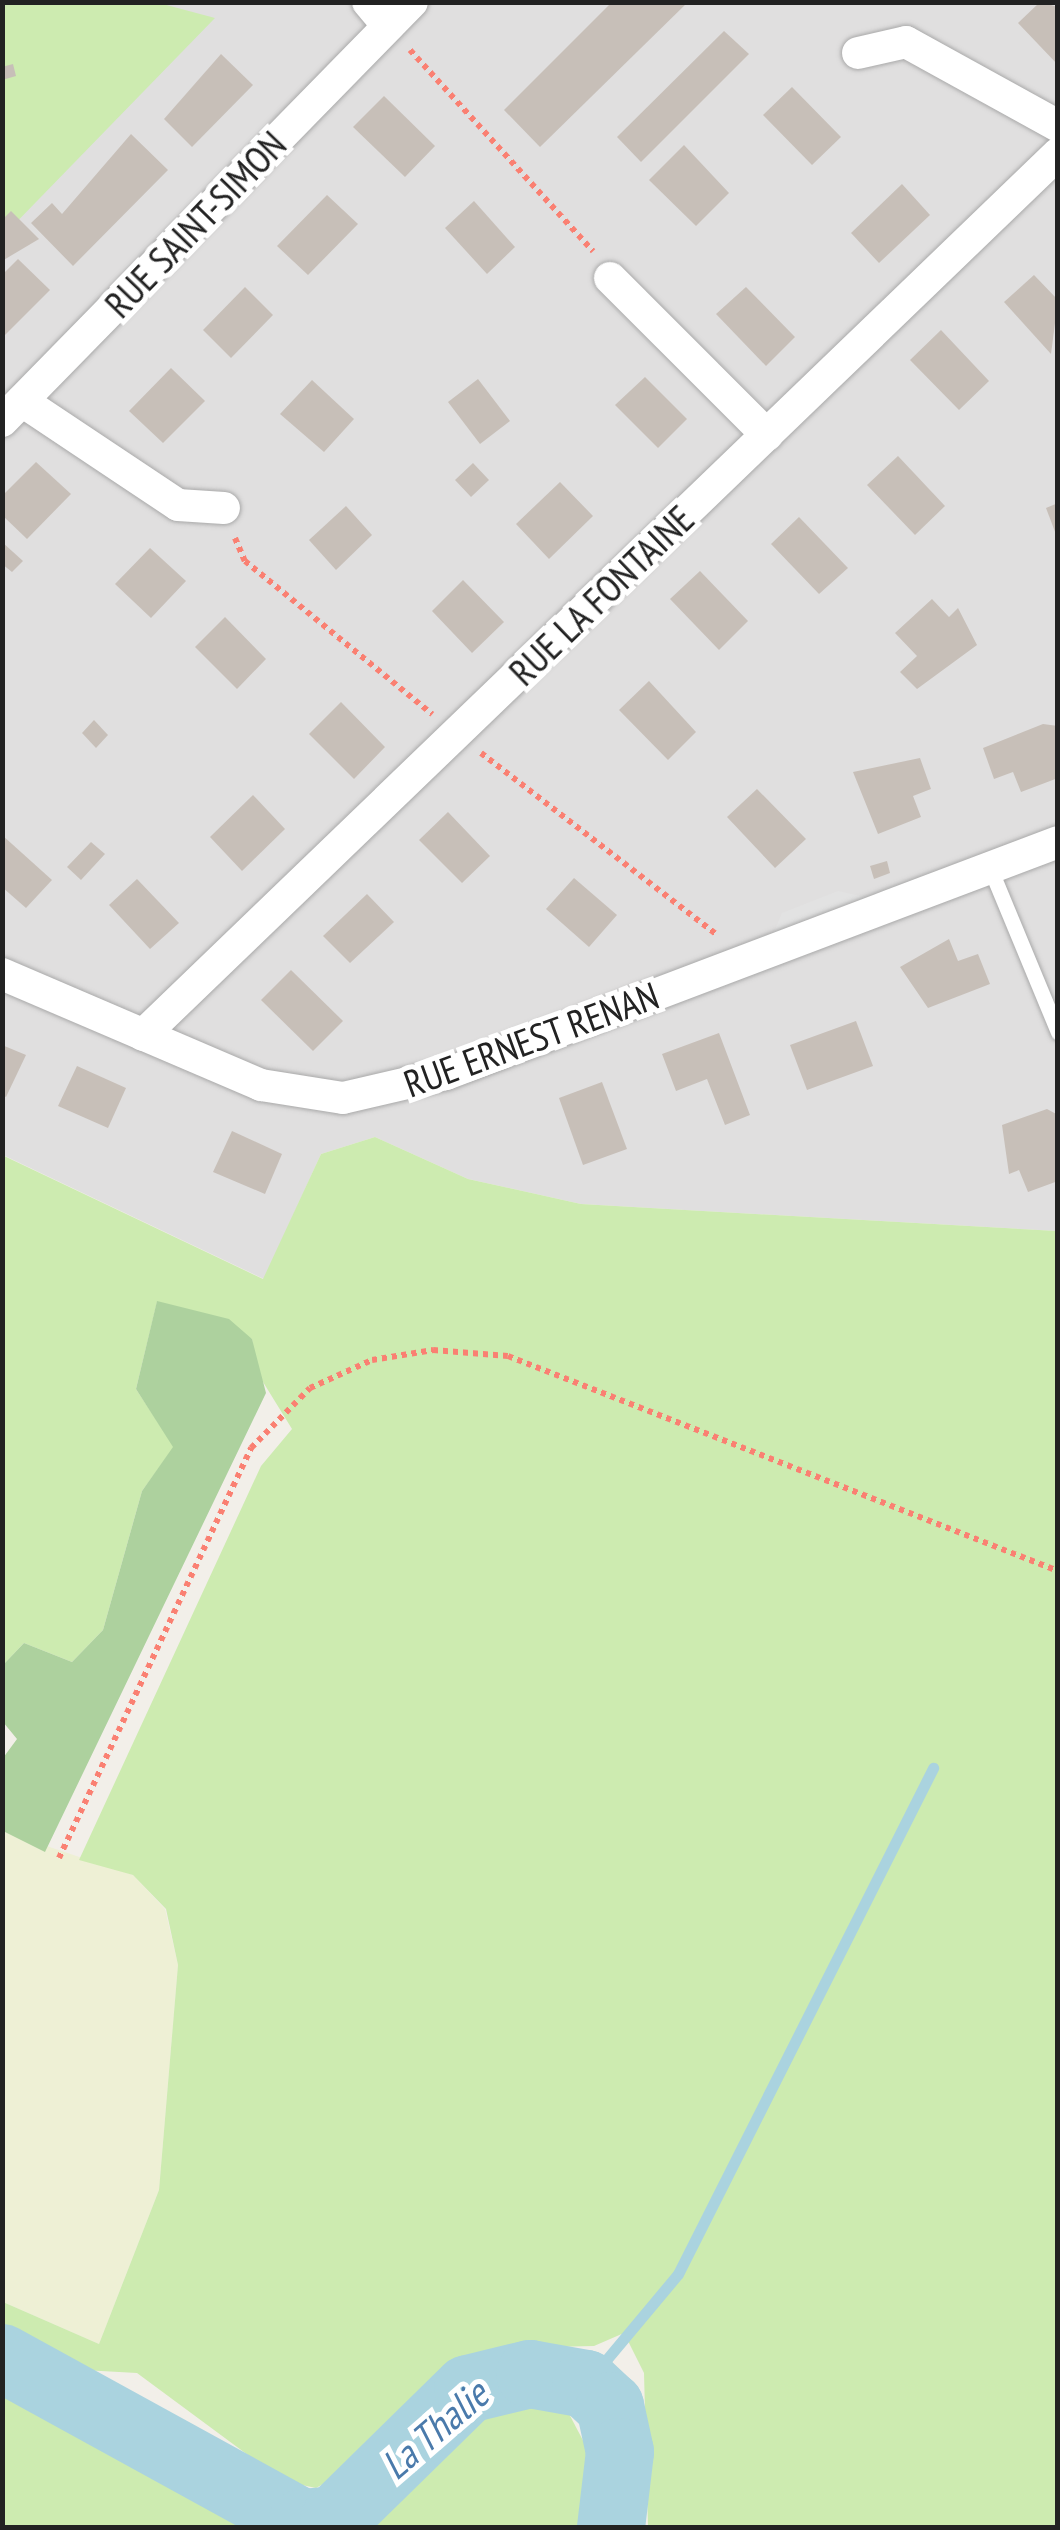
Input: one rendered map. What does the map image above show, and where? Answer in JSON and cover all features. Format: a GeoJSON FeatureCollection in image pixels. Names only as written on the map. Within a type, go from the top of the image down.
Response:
{"type":"FeatureCollection","features":[{"type":"Feature","properties":{"kind":"street","name":"RUE SAINT-SIMON"},"geometry":{"type":"LineString","coordinates":[[12,411],[378,14],[412,2]]}},
{"type":"Feature","properties":{"kind":"street"},"geometry":{"type":"LineString","coordinates":[[858,52],[906,42],[1058,126]]}},
{"type":"Feature","properties":{"kind":"street","name":"RUE LA FONTAINE"},"geometry":{"type":"LineString","coordinates":[[143,1035],[1058,154]]}},
{"type":"Feature","properties":{"kind":"street"},"geometry":{"type":"LineString","coordinates":[[610,278],[767,435]]}},
{"type":"Feature","properties":{"kind":"street"},"geometry":{"type":"LineString","coordinates":[[12,411],[178,505],[224,508]]}},
{"type":"Feature","properties":{"kind":"street","name":"RUE ERNEST RENAN"},"geometry":{"type":"LineString","coordinates":[[2,974],[143,1035],[304,1095],[384,1092],[1058,842]]}},
{"type":"Feature","properties":{"kind":"lane"},"geometry":{"type":"LineString","coordinates":[[990,868],[1058,1032]]}},
{"type":"Feature","properties":{"kind":"path"},"geometry":{"type":"LineString","coordinates":[[378,14],[579,231],[610,278]]}},
{"type":"Feature","properties":{"kind":"path"},"geometry":{"type":"LineString","coordinates":[[59,1858],[251,1448],[310,1388],[372,1360],[433,1350],[508,1356],[1058,1571]]}},
{"type":"Feature","properties":{"kind":"shaded area"},"geometry":{"type":"Polygon","coordinates":[[[2,3],[1057,3],[1057,1231],[581,1204],[468,1179],[375,1137],[321,1154],[264,1279],[3,1155],[2,3]]]}},
{"type":"Feature","properties":{"kind":"shaded area"},"geometry":{"type":"Polygon","coordinates":[[[838,891],[864,897],[774,932],[782,913],[838,891]]]}},
{"type":"Feature","properties":{"kind":"green space"},"geometry":{"type":"Polygon","coordinates":[[[3,3],[159,3],[215,18],[3,236],[3,3]]]}},
{"type":"Feature","properties":{"kind":"green space"},"geometry":{"type":"Polygon","coordinates":[[[375,1137],[468,1179],[581,1204],[1057,1231],[1057,2527],[648,2527],[644,2373],[624,2333],[594,2346],[507,2348],[477,2362],[390,2447],[316,2488],[283,2481],[137,2373],[83,2370],[3,2331],[3,2302],[99,2344],[159,2190],[178,1965],[166,1909],[133,1875],[79,1860],[261,1466],[292,1429],[255,1369],[252,1339],[157,1302],[136,1389],[174,1447],[142,1491],[103,1630],[72,1662],[24,1643],[3,1665],[2,1155],[263,1279],[321,1154],[375,1137]]]}},
{"type":"Feature","properties":{"kind":"green space"},"geometry":{"type":"Polygon","coordinates":[[[157,1301],[229,1319],[252,1339],[266,1393],[45,1852],[3,1831],[3,1758],[17,1739],[3,1722],[3,1665],[24,1643],[72,1662],[103,1630],[142,1491],[173,1447],[136,1389],[157,1301]]]}},
{"type":"Feature","properties":{"kind":"green space"},"geometry":{"type":"Polygon","coordinates":[[[2,1831],[133,1875],[165,1909],[178,1965],[159,2190],[99,2344],[3,2302],[2,1831]]]}},
{"type":"Feature","properties":{"kind":"green space"},"geometry":{"type":"Polygon","coordinates":[[[3,2382],[96,2431],[271,2527],[3,2527],[3,2382]]]}},
{"type":"Feature","properties":{"kind":"green space"},"geometry":{"type":"Polygon","coordinates":[[[533,2395],[567,2410],[588,2450],[590,2527],[356,2527],[497,2399],[533,2395]]]}},
{"type":"Feature","properties":{"kind":"building"},"geometry":{"type":"Polygon","coordinates":[[[612,2],[688,2],[540,147],[504,110],[612,2]]]}},
{"type":"Feature","properties":{"kind":"building"},"geometry":{"type":"Polygon","coordinates":[[[1040,2],[1058,7],[1058,65],[1018,23],[1040,2]]]}},
{"type":"Feature","properties":{"kind":"building"},"geometry":{"type":"Polygon","coordinates":[[[724,31],[749,54],[641,162],[617,137],[724,31]]]}},
{"type":"Feature","properties":{"kind":"building"},"geometry":{"type":"Polygon","coordinates":[[[221,54],[253,85],[192,147],[164,119],[221,54]]]}},
{"type":"Feature","properties":{"kind":"building"},"geometry":{"type":"Polygon","coordinates":[[[13,64],[16,76],[2,80],[2,67],[13,64]]]}},
{"type":"Feature","properties":{"kind":"building"},"geometry":{"type":"Polygon","coordinates":[[[792,87],[841,137],[812,165],[763,115],[792,87]]]}},
{"type":"Feature","properties":{"kind":"building"},"geometry":{"type":"Polygon","coordinates":[[[384,96],[435,146],[405,177],[353,127],[384,96]]]}},
{"type":"Feature","properties":{"kind":"building"},"geometry":{"type":"Polygon","coordinates":[[[131,134],[168,170],[73,266],[31,223],[52,203],[62,214],[131,134]]]}},
{"type":"Feature","properties":{"kind":"building"},"geometry":{"type":"Polygon","coordinates":[[[684,145],[729,193],[696,226],[649,180],[684,145]]]}},
{"type":"Feature","properties":{"kind":"building"},"geometry":{"type":"Polygon","coordinates":[[[902,184],[930,215],[879,263],[851,233],[902,184]]]}},
{"type":"Feature","properties":{"kind":"building"},"geometry":{"type":"Polygon","coordinates":[[[327,195],[358,224],[308,275],[277,246],[327,195]]]}},
{"type":"Feature","properties":{"kind":"building"},"geometry":{"type":"Polygon","coordinates":[[[474,201],[515,247],[487,274],[445,228],[474,201]]]}},
{"type":"Feature","properties":{"kind":"building"},"geometry":{"type":"Polygon","coordinates":[[[11,211],[39,239],[2,261],[2,220],[11,211]]]}},
{"type":"Feature","properties":{"kind":"building"},"geometry":{"type":"Polygon","coordinates":[[[18,259],[50,290],[2,338],[2,275],[18,259]]]}},
{"type":"Feature","properties":{"kind":"building"},"geometry":{"type":"Polygon","coordinates":[[[1034,275],[1058,300],[1051,354],[1004,302],[1034,275]]]}},
{"type":"Feature","properties":{"kind":"building"},"geometry":{"type":"Polygon","coordinates":[[[245,287],[273,315],[231,358],[203,330],[245,287]]]}},
{"type":"Feature","properties":{"kind":"building"},"geometry":{"type":"Polygon","coordinates":[[[746,287],[795,337],[766,366],[716,314],[746,287]]]}},
{"type":"Feature","properties":{"kind":"building"},"geometry":{"type":"Polygon","coordinates":[[[941,330],[989,381],[959,410],[910,360],[941,330]]]}},
{"type":"Feature","properties":{"kind":"building"},"geometry":{"type":"Polygon","coordinates":[[[171,368],[205,401],[163,443],[129,411],[171,368]]]}},
{"type":"Feature","properties":{"kind":"building"},"geometry":{"type":"Polygon","coordinates":[[[645,377],[687,419],[658,448],[615,405],[645,377]]]}},
{"type":"Feature","properties":{"kind":"building"},"geometry":{"type":"Polygon","coordinates":[[[478,379],[510,421],[480,444],[448,402],[478,379]]]}},
{"type":"Feature","properties":{"kind":"building"},"geometry":{"type":"Polygon","coordinates":[[[312,380],[354,419],[324,452],[280,414],[312,380]]]}},
{"type":"Feature","properties":{"kind":"building"},"geometry":{"type":"Polygon","coordinates":[[[898,456],[945,506],[915,535],[867,485],[898,456]]]}},
{"type":"Feature","properties":{"kind":"building"},"geometry":{"type":"Polygon","coordinates":[[[36,462],[71,494],[27,539],[2,515],[2,496],[36,462]]]}},
{"type":"Feature","properties":{"kind":"building"},"geometry":{"type":"Polygon","coordinates":[[[473,463],[489,480],[471,497],[455,480],[473,463]]]}},
{"type":"Feature","properties":{"kind":"building"},"geometry":{"type":"Polygon","coordinates":[[[560,482],[593,516],[549,559],[516,524],[560,482]]]}},
{"type":"Feature","properties":{"kind":"building"},"geometry":{"type":"Polygon","coordinates":[[[1058,503],[1058,537],[1057,537],[1046,508],[1058,503]]]}},
{"type":"Feature","properties":{"kind":"building"},"geometry":{"type":"Polygon","coordinates":[[[346,506],[372,535],[336,570],[309,540],[346,506]]]}},
{"type":"Feature","properties":{"kind":"building"},"geometry":{"type":"Polygon","coordinates":[[[799,517],[848,568],[819,594],[771,544],[799,517]]]}},
{"type":"Feature","properties":{"kind":"building"},"geometry":{"type":"Polygon","coordinates":[[[2,542],[23,561],[12,572],[2,564],[2,542]]]}},
{"type":"Feature","properties":{"kind":"building"},"geometry":{"type":"Polygon","coordinates":[[[150,548],[186,581],[151,618],[115,584],[150,548]]]}},
{"type":"Feature","properties":{"kind":"building"},"geometry":{"type":"Polygon","coordinates":[[[700,571],[748,621],[719,650],[670,599],[700,571]]]}},
{"type":"Feature","properties":{"kind":"building"},"geometry":{"type":"Polygon","coordinates":[[[463,580],[504,622],[472,653],[432,611],[463,580]]]}},
{"type":"Feature","properties":{"kind":"building"},"geometry":{"type":"Polygon","coordinates":[[[932,599],[949,617],[958,608],[977,645],[917,689],[900,672],[917,656],[895,633],[932,599]]]}},
{"type":"Feature","properties":{"kind":"building"},"geometry":{"type":"Polygon","coordinates":[[[225,617],[266,659],[237,689],[195,647],[225,617]]]}},
{"type":"Feature","properties":{"kind":"building"},"geometry":{"type":"Polygon","coordinates":[[[649,681],[696,732],[668,760],[619,710],[649,681]]]}},
{"type":"Feature","properties":{"kind":"building"},"geometry":{"type":"Polygon","coordinates":[[[341,702],[385,747],[354,779],[309,734],[341,702]]]}},
{"type":"Feature","properties":{"kind":"building"},"geometry":{"type":"Polygon","coordinates":[[[94,720],[108,735],[96,748],[82,733],[94,720]]]}},
{"type":"Feature","properties":{"kind":"building"},"geometry":{"type":"Polygon","coordinates":[[[1043,724],[1058,726],[1058,778],[1021,792],[1013,772],[994,779],[983,748],[1043,724]]]}},
{"type":"Feature","properties":{"kind":"building"},"geometry":{"type":"Polygon","coordinates":[[[920,758],[931,789],[913,796],[921,817],[878,834],[853,772],[920,758]]]}},
{"type":"Feature","properties":{"kind":"building"},"geometry":{"type":"Polygon","coordinates":[[[757,789],[806,839],[775,868],[727,817],[757,789]]]}},
{"type":"Feature","properties":{"kind":"building"},"geometry":{"type":"Polygon","coordinates":[[[253,795],[285,829],[242,871],[210,837],[253,795]]]}},
{"type":"Feature","properties":{"kind":"building"},"geometry":{"type":"Polygon","coordinates":[[[448,812],[490,856],[462,883],[419,840],[448,812]]]}},
{"type":"Feature","properties":{"kind":"building"},"geometry":{"type":"Polygon","coordinates":[[[2,835],[52,880],[26,908],[2,887],[2,835]]]}},
{"type":"Feature","properties":{"kind":"building"},"geometry":{"type":"Polygon","coordinates":[[[91,842],[105,854],[81,880],[67,867],[91,842]]]}},
{"type":"Feature","properties":{"kind":"building"},"geometry":{"type":"Polygon","coordinates":[[[887,861],[890,873],[874,879],[870,866],[887,861]]]}},
{"type":"Feature","properties":{"kind":"building"},"geometry":{"type":"Polygon","coordinates":[[[574,878],[617,915],[589,947],[546,909],[574,878]]]}},
{"type":"Feature","properties":{"kind":"building"},"geometry":{"type":"Polygon","coordinates":[[[137,879],[179,923],[150,949],[109,905],[137,879]]]}},
{"type":"Feature","properties":{"kind":"building"},"geometry":{"type":"Polygon","coordinates":[[[367,894],[394,922],[350,963],[323,936],[367,894]]]}},
{"type":"Feature","properties":{"kind":"building"},"geometry":{"type":"Polygon","coordinates":[[[949,939],[958,961],[978,954],[990,984],[928,1008],[900,967],[949,939]]]}},
{"type":"Feature","properties":{"kind":"building"},"geometry":{"type":"Polygon","coordinates":[[[291,970],[343,1021],[313,1051],[261,1000],[291,970]]]}},
{"type":"Feature","properties":{"kind":"building"},"geometry":{"type":"Polygon","coordinates":[[[856,1021],[873,1066],[807,1090],[790,1045],[856,1021]]]}},
{"type":"Feature","properties":{"kind":"building"},"geometry":{"type":"Polygon","coordinates":[[[719,1033],[750,1115],[725,1125],[707,1079],[676,1091],[662,1054],[719,1033]]]}},
{"type":"Feature","properties":{"kind":"building"},"geometry":{"type":"Polygon","coordinates":[[[2,1045],[26,1055],[6,1097],[2,1095],[2,1045]]]}},
{"type":"Feature","properties":{"kind":"building"},"geometry":{"type":"Polygon","coordinates":[[[77,1066],[126,1088],[108,1128],[58,1106],[77,1066]]]}},
{"type":"Feature","properties":{"kind":"building"},"geometry":{"type":"Polygon","coordinates":[[[602,1082],[627,1149],[583,1165],[559,1098],[602,1082]]]}},
{"type":"Feature","properties":{"kind":"building"},"geometry":{"type":"Polygon","coordinates":[[[1047,1109],[1058,1115],[1058,1181],[1028,1192],[1019,1170],[1009,1174],[1002,1125],[1047,1109]]]}},
{"type":"Feature","properties":{"kind":"building"},"geometry":{"type":"Polygon","coordinates":[[[232,1131],[282,1154],[265,1194],[213,1172],[232,1131]]]}},
{"type":"Feature","properties":{"kind":"waterway"},"geometry":{"type":"LineString","coordinates":[[586,2384],[678,2274],[933,1768]]}},
{"type":"Feature","properties":{"kind":"waterway","name":"La Thalie"},"geometry":{"type":"LineString","coordinates":[[2,2358],[302,2523],[334,2520],[468,2389],[530,2374],[586,2384],[610,2406],[620,2452],[611,2528]]}}]}
